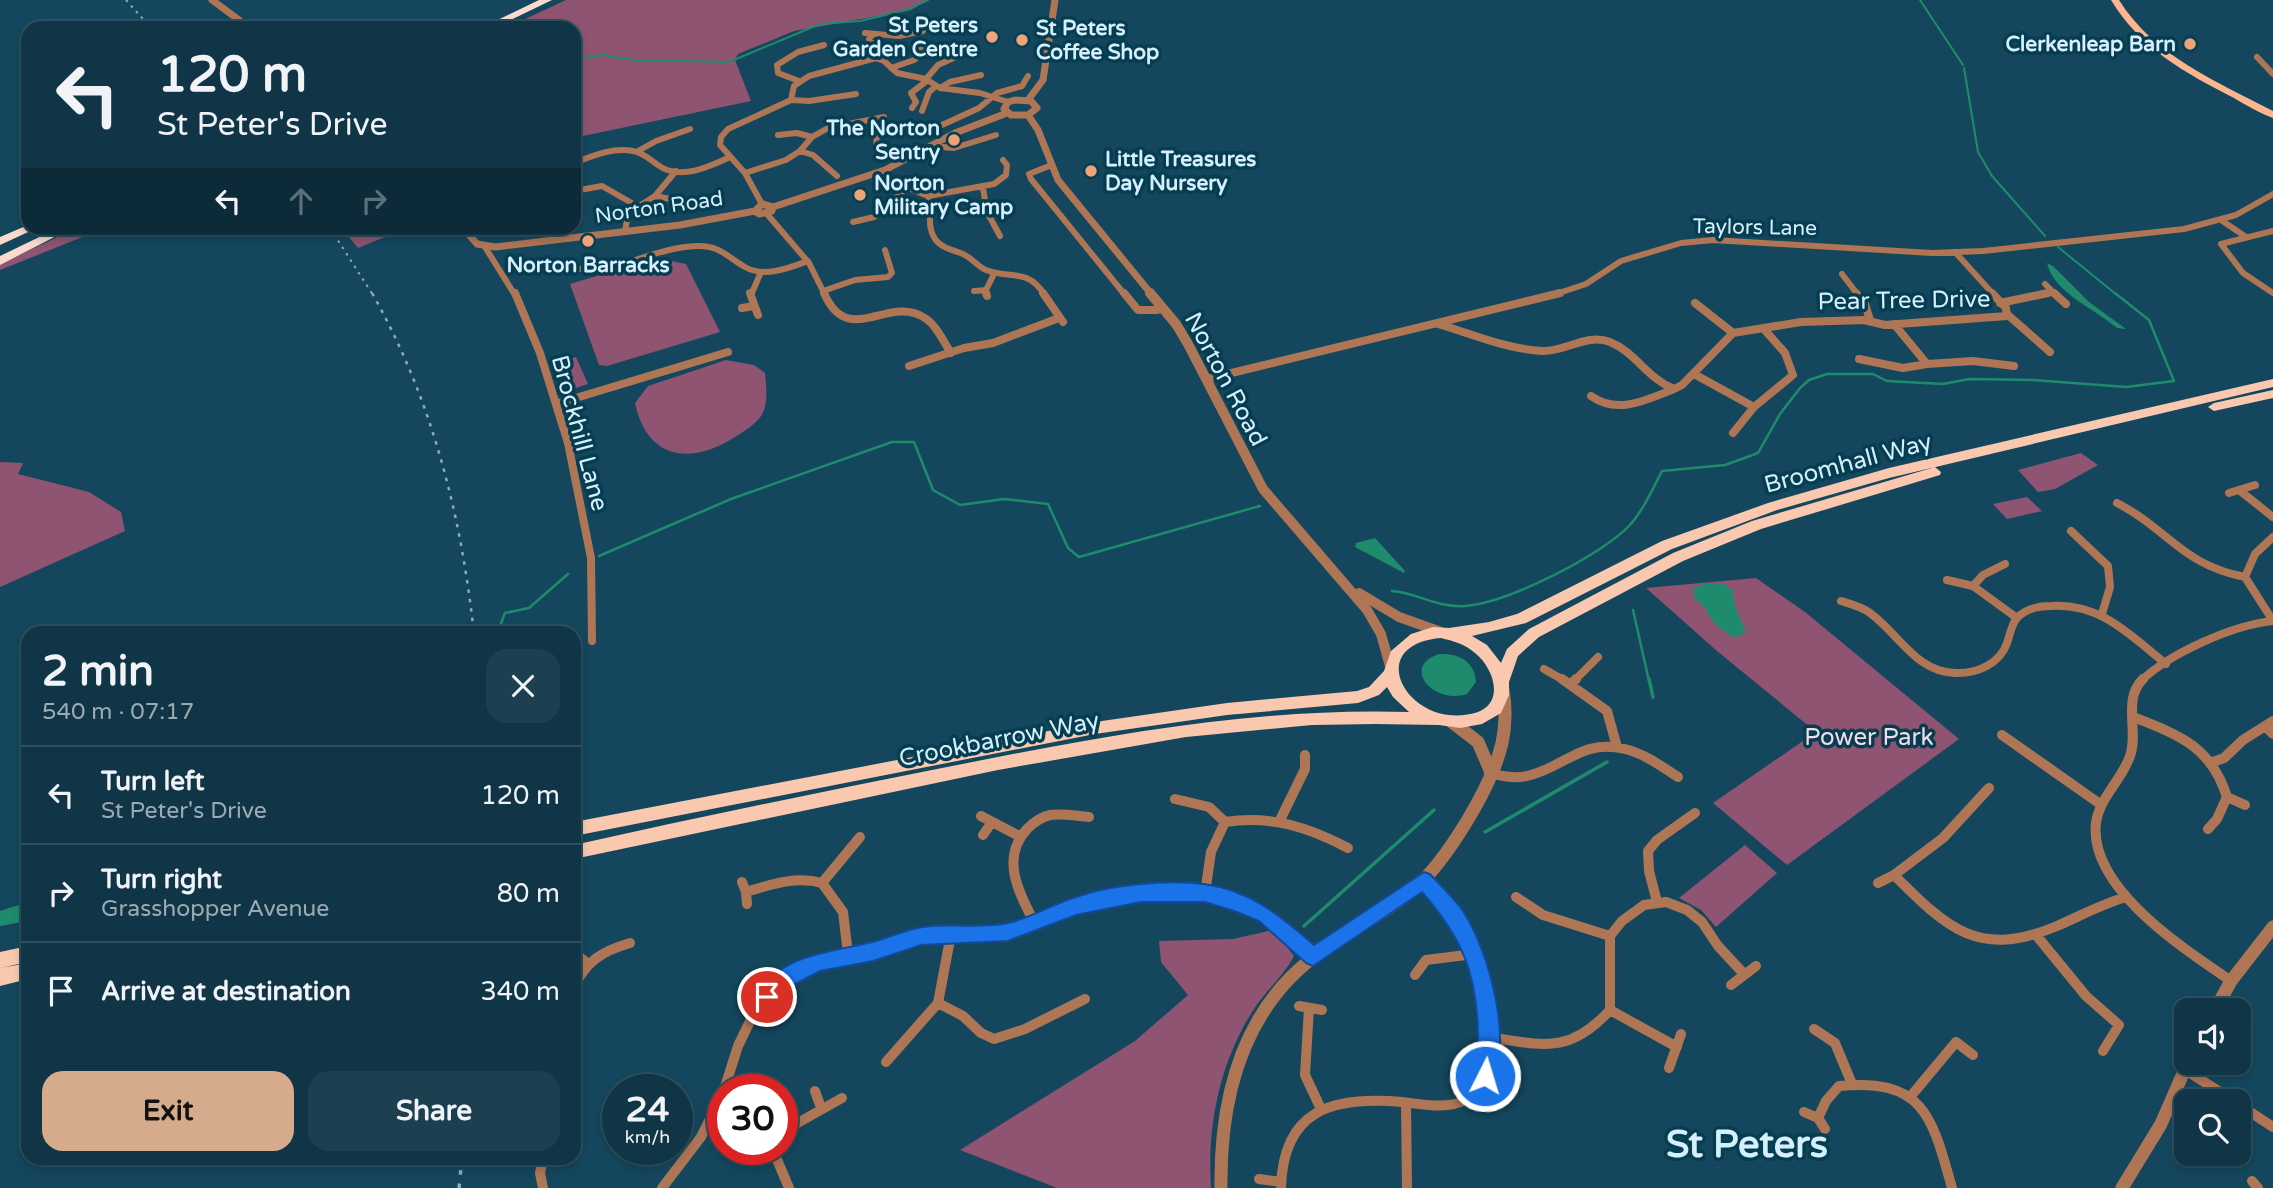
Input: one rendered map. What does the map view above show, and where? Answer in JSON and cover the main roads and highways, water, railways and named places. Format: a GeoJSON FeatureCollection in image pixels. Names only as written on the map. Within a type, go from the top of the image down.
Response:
{"type":"FeatureCollection","features":[{"type":"Feature","properties":{"kind":"highway"},"geometry":{"type":"LineString","coordinates":[[487,21],[531,0]]}},
{"type":"Feature","properties":{"kind":"highway"},"geometry":{"type":"LineString","coordinates":[[501,21],[547,0]]}},
{"type":"Feature","properties":{"kind":"highway"},"geometry":{"type":"LineString","coordinates":[[0,236],[21,229]]}},
{"type":"Feature","properties":{"kind":"highway"},"geometry":{"type":"LineString","coordinates":[[0,241],[21,230]]}},
{"type":"Feature","properties":{"kind":"highway"},"geometry":{"type":"LineString","coordinates":[[0,253],[40,235]]}},
{"type":"Feature","properties":{"kind":"highway"},"geometry":{"type":"LineString","coordinates":[[0,261],[52,235]]}},
{"type":"Feature","properties":{"kind":"highway","name":"Broomhall Way"},"geometry":{"type":"LineString","coordinates":[[1447,632],[1489,628],[1521,619],[1667,545],[1773,506],[1903,470],[2273,383]]}},
{"type":"Feature","properties":{"kind":"highway","name":"Broomhall Way"},"geometry":{"type":"LineString","coordinates":[[1503,684],[1512,653],[1534,633],[1666,562],[1757,525],[1926,474],[2273,394]]}},
{"type":"Feature","properties":{"kind":"highway"},"geometry":{"type":"LineString","coordinates":[[1447,632],[1481,646],[1493,660],[1503,684],[1498,703],[1482,717],[1446,720],[1410,704],[1395,684],[1391,671],[1394,660],[1408,642],[1428,633],[1447,632]]}},
{"type":"Feature","properties":{"kind":"highway","name":"Crookbarrow Way"},"geometry":{"type":"LineString","coordinates":[[581,828],[1096,728],[1227,709],[1359,697],[1374,691],[1391,671]]}},
{"type":"Feature","properties":{"kind":"highway","name":"Crookbarrow Way"},"geometry":{"type":"LineString","coordinates":[[581,851],[1033,756],[1203,727],[1307,719],[1398,717],[1446,720]]}},
{"type":"Feature","properties":{"kind":"highway"},"geometry":{"type":"LineString","coordinates":[[0,960],[21,956]]}},
{"type":"Feature","properties":{"kind":"highway"},"geometry":{"type":"LineString","coordinates":[[0,977],[21,972]]}},
{"type":"Feature","properties":{"kind":"main road"},"geometry":{"type":"LineString","coordinates":[[2115,0],[2132,26],[2163,52],[2270,111]]}},
{"type":"Feature","properties":{"kind":"waterway"},"geometry":{"type":"LineString","coordinates":[[581,58],[603,55],[635,60],[729,62],[820,24],[860,21],[906,10],[928,0]]}},
{"type":"Feature","properties":{"kind":"waterway"},"geometry":{"type":"LineString","coordinates":[[1920,0],[1963,65]]}},
{"type":"Feature","properties":{"kind":"waterway"},"geometry":{"type":"LineString","coordinates":[[1964,68],[1978,152],[1992,176],[2045,236]]}},
{"type":"Feature","properties":{"kind":"waterway"},"geometry":{"type":"LineString","coordinates":[[2058,247],[2117,295]]}},
{"type":"Feature","properties":{"kind":"waterway"},"geometry":{"type":"LineString","coordinates":[[1392,591],[1445,605],[1465,606],[1504,596],[1552,576],[1597,551],[1629,526],[1643,507],[1662,471],[1725,465],[1758,453],[1780,414],[1800,388],[1809,380],[1827,374],[1873,374],[1887,381],[1943,384],[1969,379],[2033,380],[2126,387],[2174,381],[2149,320],[2115,293]]}},
{"type":"Feature","properties":{"kind":"waterway"},"geometry":{"type":"LineString","coordinates":[[599,556],[731,499],[892,442],[914,442],[933,490],[960,505],[1004,499],[1048,504],[1068,548],[1079,557],[1260,506]]}},
{"type":"Feature","properties":{"kind":"waterway"},"geometry":{"type":"LineString","coordinates":[[500,626],[505,613],[529,608],[568,574]]}},
{"type":"Feature","properties":{"kind":"waterway"},"geometry":{"type":"LineString","coordinates":[[1633,610],[1649,681]]}},
{"type":"Feature","properties":{"kind":"waterway"},"geometry":{"type":"LineString","coordinates":[[1649,679],[1653,697]]}},
{"type":"Feature","properties":{"kind":"waterway"},"geometry":{"type":"LineString","coordinates":[[1485,832],[1607,762]]}},
{"type":"Feature","properties":{"kind":"waterway"},"geometry":{"type":"LineString","coordinates":[[1304,926],[1434,810]]}},
{"type":"Feature","properties":{"kind":"railway"},"geometry":{"type":"LineString","coordinates":[[126,0],[145,21]]}},
{"type":"Feature","properties":{"kind":"railway"},"geometry":{"type":"LineString","coordinates":[[334,235],[373,295]]}},
{"type":"Feature","properties":{"kind":"railway"},"geometry":{"type":"LineString","coordinates":[[372,293],[411,374],[441,458],[461,545],[473,626]]}},
{"type":"Feature","properties":{"kind":"railway"},"geometry":{"type":"LineString","coordinates":[[459,1188],[461,1165]]}},
{"type":"Feature","properties":{"kind":"place","name":"St Peters Garden Centre"},"geometry":{"type":"Point","coordinates":[992,37]}},
{"type":"Feature","properties":{"kind":"place","name":"St Peters Coffee Shop"},"geometry":{"type":"Point","coordinates":[1022,40]}},
{"type":"Feature","properties":{"kind":"place","name":"Clerkenleap Barn"},"geometry":{"type":"Point","coordinates":[2190,44]}},
{"type":"Feature","properties":{"kind":"place","name":"The Norton Sentry"},"geometry":{"type":"Point","coordinates":[954,140]}},
{"type":"Feature","properties":{"kind":"place","name":"Little Treasures Day Nursery"},"geometry":{"type":"Point","coordinates":[1091,171]}},
{"type":"Feature","properties":{"kind":"place","name":"Norton Military Camp"},"geometry":{"type":"Point","coordinates":[860,195]}},
{"type":"Feature","properties":{"kind":"place","name":"Norton Barracks"},"geometry":{"type":"Point","coordinates":[588,241]}},
{"type":"Feature","properties":{"kind":"district","name":"St Peters"},"geometry":{"type":"Point","coordinates":[1747,1144]}},
{"type":"Feature","properties":{"kind":"park label","name":"Power Park"},"geometry":{"type":"Point","coordinates":[1869,737]}}]}
